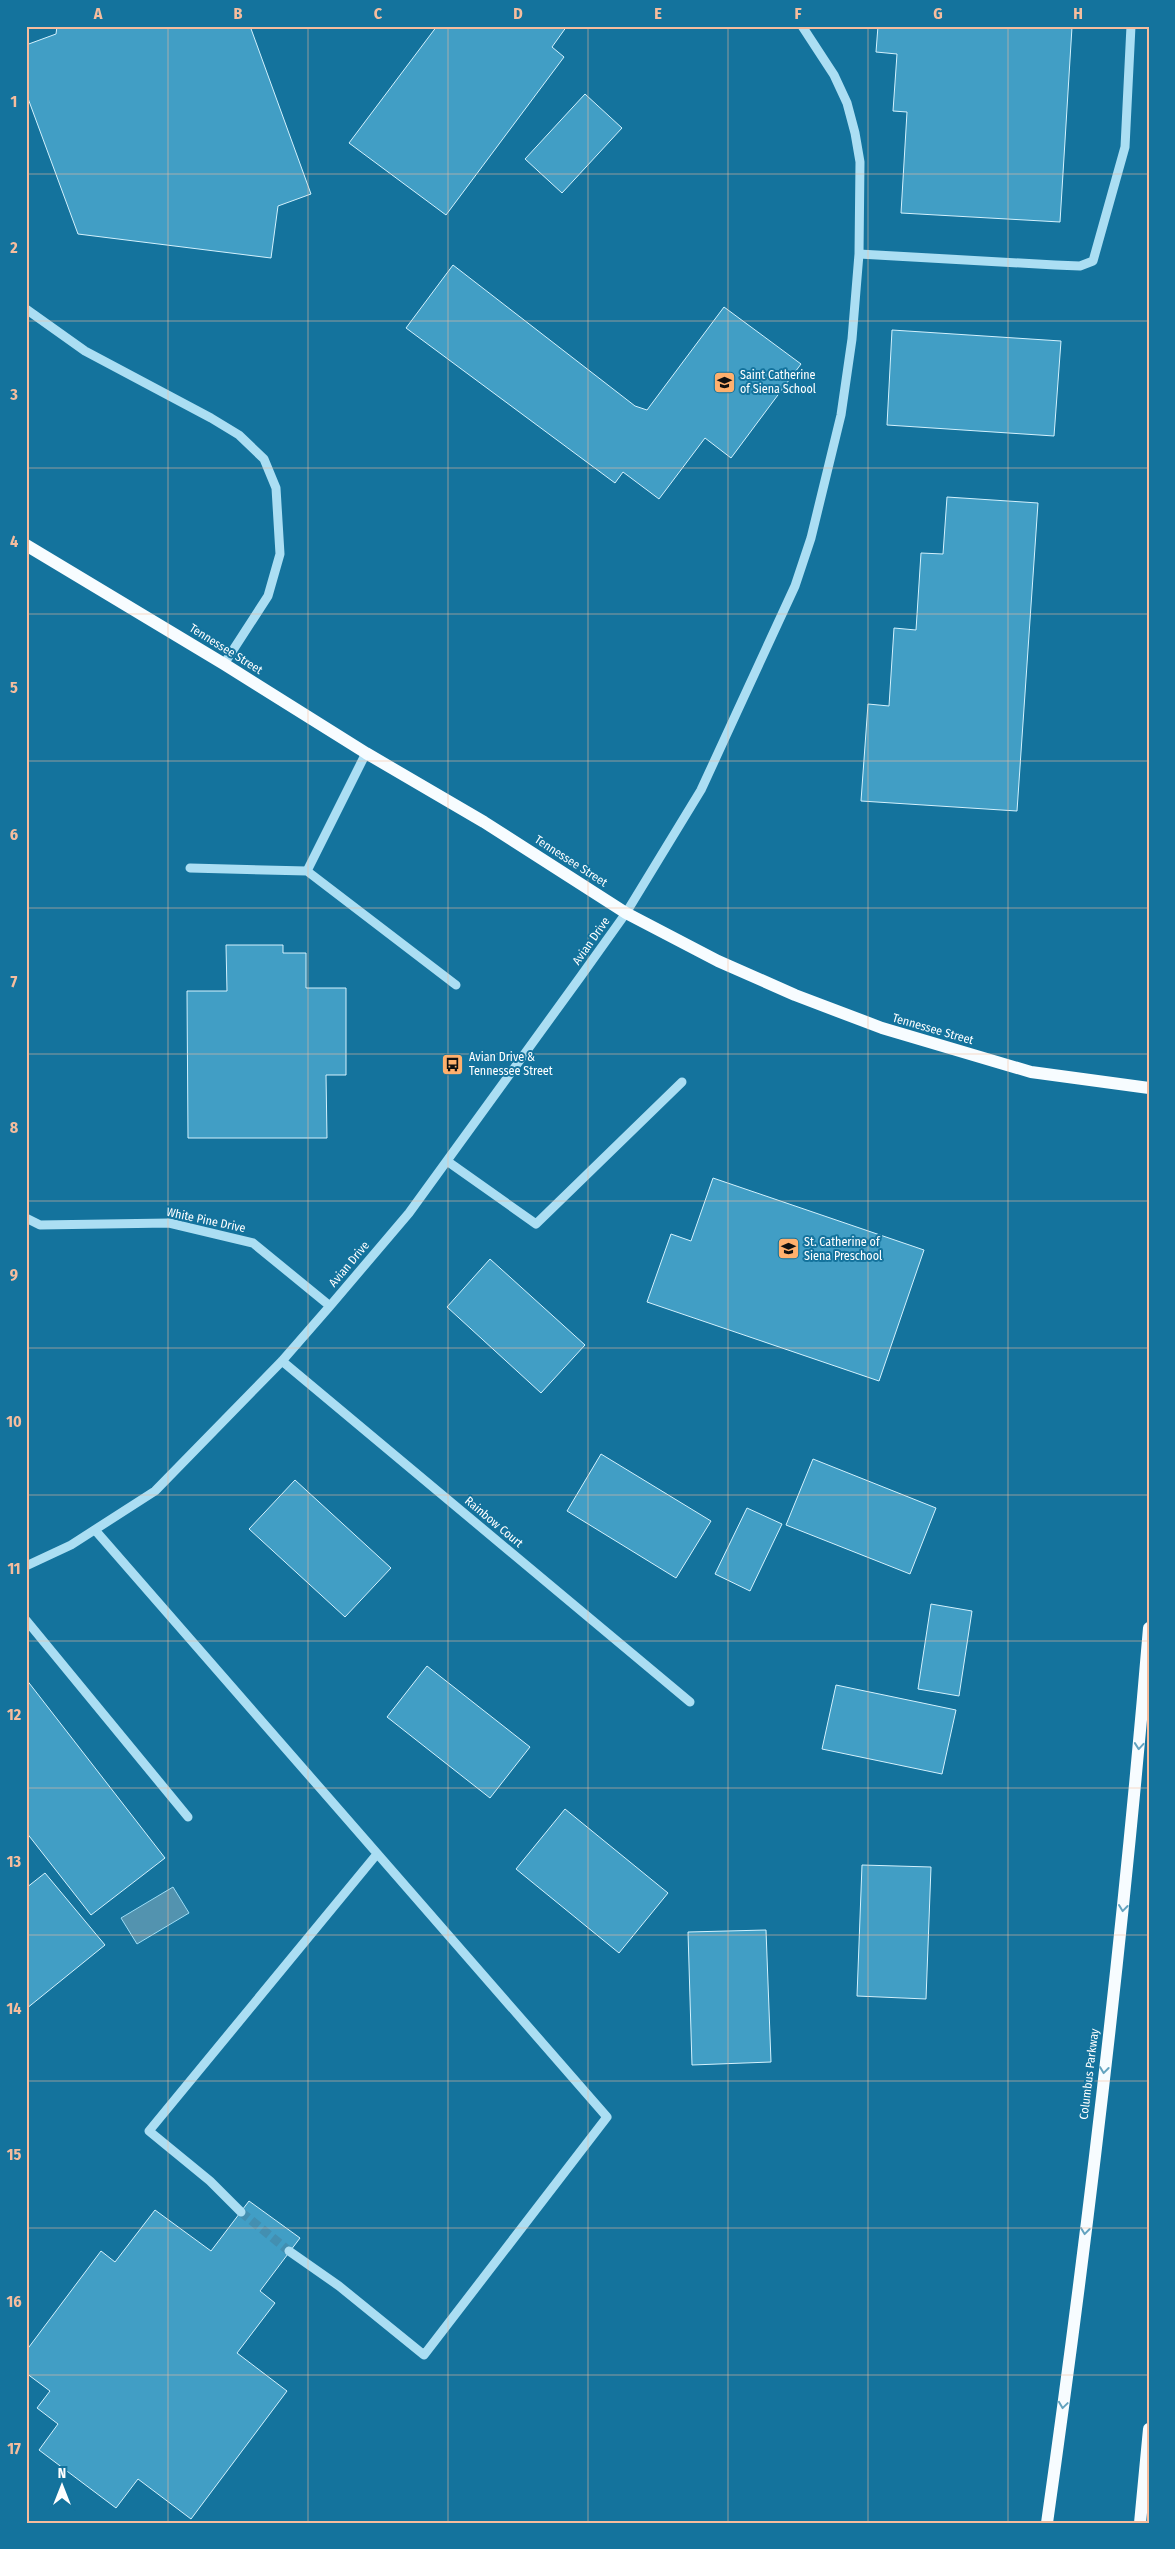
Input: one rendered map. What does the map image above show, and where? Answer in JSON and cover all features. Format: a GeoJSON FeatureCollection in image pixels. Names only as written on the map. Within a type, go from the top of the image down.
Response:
{"type":"FeatureCollection","features":[{"type":"Feature","properties":{"kind":"main road","name":"Tennessee Street"},"geometry":{"type":"LineString","coordinates":[[26,545],[224,664],[366,753],[484,822],[626,913],[718,962],[794,995],[882,1028],[1031,1072],[1149,1088]]}},
{"type":"Feature","properties":{"kind":"main road","name":"Columbus Parkway"},"geometry":{"type":"LineString","coordinates":[[1047,2523],[1070,2356],[1130,1846],[1149,1628]]}},
{"type":"Feature","properties":{"kind":"main road"},"geometry":{"type":"LineString","coordinates":[[1140,2523],[1149,2429]]}},
{"type":"Feature","properties":{"kind":"street","name":"Avian Drive"},"geometry":{"type":"LineString","coordinates":[[26,1566],[71,1545],[155,1491],[282,1361],[330,1306],[409,1213],[626,913],[701,790],[797,578],[811,538],[841,414],[852,339],[859,254],[860,162],[847,103],[834,75],[802,26]]}},
{"type":"Feature","properties":{"kind":"street"},"geometry":{"type":"LineString","coordinates":[[859,254],[1080,266],[1093,261],[1124,147],[1131,26]]}},
{"type":"Feature","properties":{"kind":"street"},"geometry":{"type":"LineString","coordinates":[[26,309],[84,351],[211,418],[239,435],[264,459],[276,488],[280,554],[268,596],[224,664]]}},
{"type":"Feature","properties":{"kind":"street"},"geometry":{"type":"LineString","coordinates":[[307,870],[366,753]]}},
{"type":"Feature","properties":{"kind":"street"},"geometry":{"type":"LineString","coordinates":[[190,868],[307,870],[456,985]]}},
{"type":"Feature","properties":{"kind":"street"},"geometry":{"type":"LineString","coordinates":[[447,1161],[536,1224],[682,1082]]}},
{"type":"Feature","properties":{"kind":"street","name":"White Pine Drive"},"geometry":{"type":"LineString","coordinates":[[26,1218],[40,1225],[169,1223],[254,1243],[330,1306]]}},
{"type":"Feature","properties":{"kind":"street","name":"Rainbow Court"},"geometry":{"type":"LineString","coordinates":[[282,1361],[690,1702]]}},
{"type":"Feature","properties":{"kind":"street"},"geometry":{"type":"LineString","coordinates":[[95,1530],[607,2117],[424,2355],[339,2286],[289,2251]]}},
{"type":"Feature","properties":{"kind":"street"},"geometry":{"type":"LineString","coordinates":[[26,1620],[188,1817]]}},
{"type":"Feature","properties":{"kind":"street"},"geometry":{"type":"LineString","coordinates":[[241,2212],[210,2181],[148,2131],[377,1854]]}},
{"type":"Feature","properties":{"kind":"water"},"geometry":{"type":"Polygon","coordinates":[[[173,1887],[189,1913],[137,1944],[121,1918],[173,1887]]]}},
{"type":"Feature","properties":{"kind":"building"},"geometry":{"type":"Polygon","coordinates":[[[57,26],[250,26],[311,194],[278,206],[271,258],[78,234],[26,93],[26,45],[56,34],[57,26]]]}},
{"type":"Feature","properties":{"kind":"building"},"geometry":{"type":"Polygon","coordinates":[[[437,26],[567,26],[552,47],[564,57],[446,215],[349,143],[437,26]]]}},
{"type":"Feature","properties":{"kind":"building"},"geometry":{"type":"Polygon","coordinates":[[[878,26],[1072,27],[1060,222],[901,213],[907,112],[893,111],[897,54],[876,52],[878,26]]]}},
{"type":"Feature","properties":{"kind":"building"},"geometry":{"type":"Polygon","coordinates":[[[585,94],[622,128],[562,193],[525,159],[585,94]]]}},
{"type":"Feature","properties":{"kind":"building"},"geometry":{"type":"Polygon","coordinates":[[[453,265],[635,406],[647,410],[724,307],[801,364],[731,458],[705,438],[659,499],[623,472],[615,483],[406,328],[453,265]]]}},
{"type":"Feature","properties":{"kind":"building"},"geometry":{"type":"Polygon","coordinates":[[[892,330],[1061,341],[1054,436],[887,425],[892,330]]]}},
{"type":"Feature","properties":{"kind":"building"},"geometry":{"type":"Polygon","coordinates":[[[947,497],[1038,503],[1017,811],[861,801],[868,704],[889,706],[894,628],[916,630],[921,553],[943,554],[947,497]]]}},
{"type":"Feature","properties":{"kind":"building"},"geometry":{"type":"Polygon","coordinates":[[[226,945],[283,945],[283,953],[306,953],[306,988],[346,988],[346,1075],[326,1075],[327,1138],[188,1138],[187,991],[227,991],[226,945]]]}},
{"type":"Feature","properties":{"kind":"building"},"geometry":{"type":"Polygon","coordinates":[[[713,1178],[924,1250],[879,1381],[647,1302],[671,1234],[691,1241],[713,1178]]]}},
{"type":"Feature","properties":{"kind":"building"},"geometry":{"type":"Polygon","coordinates":[[[490,1259],[585,1345],[541,1393],[447,1307],[490,1259]]]}},
{"type":"Feature","properties":{"kind":"building"},"geometry":{"type":"Polygon","coordinates":[[[601,1454],[711,1521],[676,1578],[567,1511],[601,1454]]]}},
{"type":"Feature","properties":{"kind":"building"},"geometry":{"type":"Polygon","coordinates":[[[813,1459],[936,1508],[910,1574],[786,1525],[813,1459]]]}},
{"type":"Feature","properties":{"kind":"building"},"geometry":{"type":"Polygon","coordinates":[[[295,1480],[391,1568],[345,1617],[249,1529],[295,1480]]]}},
{"type":"Feature","properties":{"kind":"building"},"geometry":{"type":"Polygon","coordinates":[[[747,1508],[782,1524],[750,1591],[715,1574],[747,1508]]]}},
{"type":"Feature","properties":{"kind":"building"},"geometry":{"type":"Polygon","coordinates":[[[931,1604],[972,1611],[959,1696],[918,1689],[931,1604]]]}},
{"type":"Feature","properties":{"kind":"building"},"geometry":{"type":"Polygon","coordinates":[[[427,1666],[530,1747],[490,1798],[387,1717],[427,1666]]]}},
{"type":"Feature","properties":{"kind":"building"},"geometry":{"type":"Polygon","coordinates":[[[26,1679],[165,1858],[91,1915],[26,1832],[26,1679]]]}},
{"type":"Feature","properties":{"kind":"building"},"geometry":{"type":"Polygon","coordinates":[[[836,1685],[956,1710],[942,1774],[822,1749],[836,1685]]]}},
{"type":"Feature","properties":{"kind":"building"},"geometry":{"type":"Polygon","coordinates":[[[565,1809],[668,1893],[619,1953],[516,1869],[565,1809]]]}},
{"type":"Feature","properties":{"kind":"building"},"geometry":{"type":"Polygon","coordinates":[[[862,1865],[931,1867],[926,1999],[857,1996],[862,1865]]]}},
{"type":"Feature","properties":{"kind":"building"},"geometry":{"type":"Polygon","coordinates":[[[45,1873],[105,1945],[26,2009],[26,1888],[45,1873]]]}},
{"type":"Feature","properties":{"kind":"building"},"geometry":{"type":"Polygon","coordinates":[[[766,1930],[771,2062],[692,2065],[688,1932],[766,1930]]]}},
{"type":"Feature","properties":{"kind":"building"},"geometry":{"type":"Polygon","coordinates":[[[249,2201],[300,2238],[260,2291],[275,2303],[237,2353],[287,2391],[191,2519],[138,2479],[116,2508],[39,2450],[58,2424],[37,2408],[50,2391],[26,2373],[26,2351],[101,2251],[115,2262],[155,2210],[211,2251],[249,2201]]]}},
{"type":"Feature","properties":{"kind":"tunnel"},"geometry":{"type":"LineString","coordinates":[[241,2212],[289,2251]]}},
{"type":"Feature","properties":{"kind":"place","name":"Saint Catherine of Siena School"},"geometry":{"type":"Point","coordinates":[724,382]}},
{"type":"Feature","properties":{"kind":"place","name":"Avian Drive & Tennessee Street"},"geometry":{"type":"Point","coordinates":[453,1064]}},
{"type":"Feature","properties":{"kind":"place","name":"St. Catherine of Siena Preschool"},"geometry":{"type":"Point","coordinates":[788,1249]}}]}
